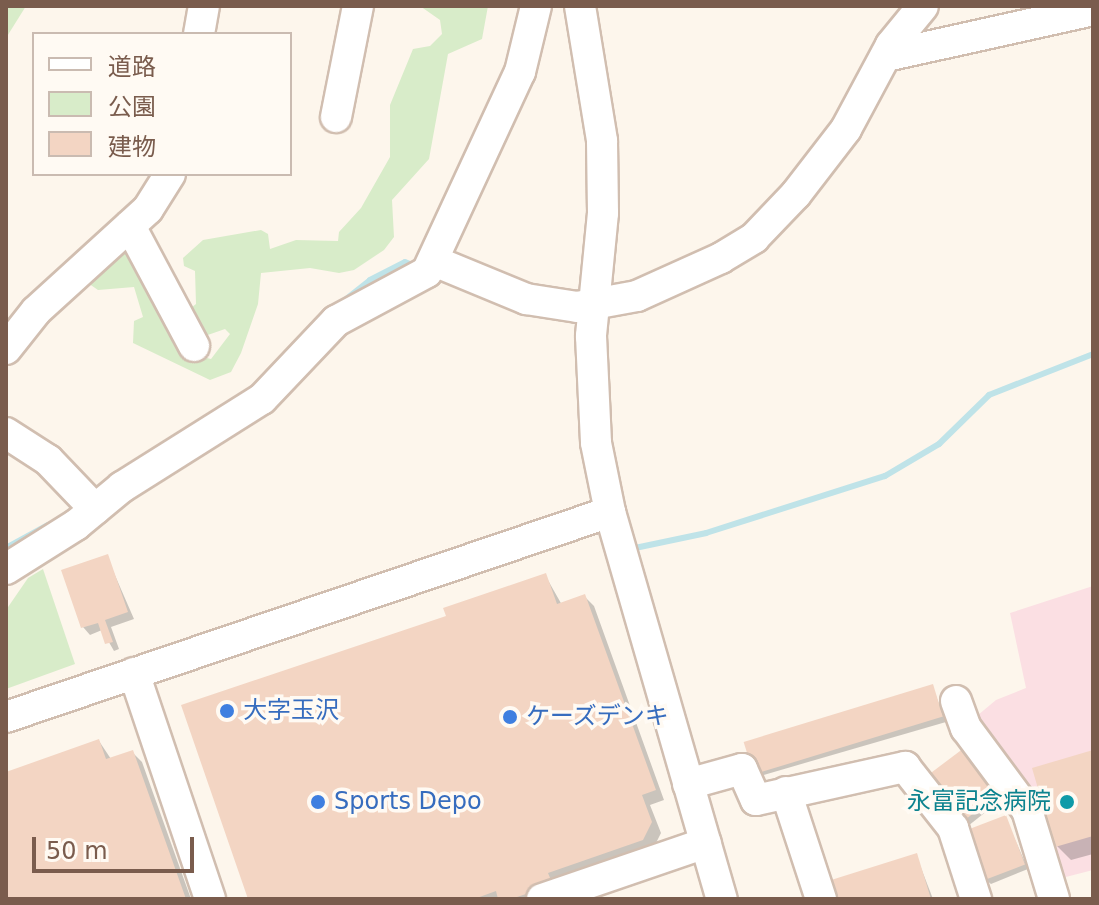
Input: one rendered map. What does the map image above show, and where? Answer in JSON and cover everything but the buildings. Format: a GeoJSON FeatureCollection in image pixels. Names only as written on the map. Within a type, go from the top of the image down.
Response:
{"type":"FeatureCollection","features":[{"type":"Feature","properties":{"kind":"street"},"geometry":{"type":"LineString","coordinates":[[199,32],[204,6]]}},
{"type":"Feature","properties":{"kind":"street"},"geometry":{"type":"LineString","coordinates":[[336,117],[358,6]]}},
{"type":"Feature","properties":{"kind":"street"},"geometry":{"type":"LineString","coordinates":[[6,569],[254,406],[329,327],[411,284],[434,261],[520,72],[536,6]]}},
{"type":"Feature","properties":{"kind":"street"},"geometry":{"type":"LineString","coordinates":[[580,6],[602,141],[603,213],[593,306],[593,422],[610,512],[722,899]]}},
{"type":"Feature","properties":{"kind":"street"},"geometry":{"type":"LineString","coordinates":[[434,261],[526,299],[593,306],[651,291],[754,238],[781,212],[846,129],[886,56],[923,6]]}},
{"type":"Feature","properties":{"kind":"street"},"geometry":{"type":"LineString","coordinates":[[886,56],[1093,10]]}},
{"type":"Feature","properties":{"kind":"street"},"geometry":{"type":"LineString","coordinates":[[6,349],[36,311],[154,201],[169,176]]}},
{"type":"Feature","properties":{"kind":"street"},"geometry":{"type":"LineString","coordinates":[[130,226],[194,346]]}},
{"type":"Feature","properties":{"kind":"street"},"geometry":{"type":"LineString","coordinates":[[6,433],[48,460],[95,509]]}},
{"type":"Feature","properties":{"kind":"street"},"geometry":{"type":"LineString","coordinates":[[6,717],[610,512]]}},
{"type":"Feature","properties":{"kind":"street"},"geometry":{"type":"LineString","coordinates":[[134,673],[210,899]]}},
{"type":"Feature","properties":{"kind":"street"},"geometry":{"type":"LineString","coordinates":[[956,701],[966,728],[1027,810],[1054,899]]}},
{"type":"Feature","properties":{"kind":"street"},"geometry":{"type":"LineString","coordinates":[[688,784],[739,769],[753,799],[905,767],[953,828],[976,899]]}},
{"type":"Feature","properties":{"kind":"street"},"geometry":{"type":"LineString","coordinates":[[786,792],[821,899]]}},
{"type":"Feature","properties":{"kind":"street"},"geometry":{"type":"LineString","coordinates":[[542,899],[708,849]]}},
{"type":"Feature","properties":{"kind":"street"},"geometry":{"type":"LineString","coordinates":[[580,899],[708,849]]}},
{"type":"Feature","properties":{"kind":"shaded area"},"geometry":{"type":"Polygon","coordinates":[[[1093,586],[1093,870],[1058,879],[972,720],[996,700],[1026,688],[1010,613],[1093,586]]]}},
{"type":"Feature","properties":{"kind":"green space"},"geometry":{"type":"Polygon","coordinates":[[[6,6],[26,6],[6,38],[6,6]]]}},
{"type":"Feature","properties":{"kind":"green space"},"geometry":{"type":"Polygon","coordinates":[[[420,6],[488,6],[482,39],[448,54],[429,159],[392,200],[394,237],[384,250],[354,270],[339,273],[310,268],[261,273],[258,304],[241,353],[231,372],[210,380],[133,343],[134,321],[143,317],[134,287],[98,290],[85,281],[123,242],[199,356],[211,359],[230,334],[225,329],[202,337],[187,311],[196,304],[195,271],[184,266],[183,258],[203,240],[261,230],[268,234],[270,249],[296,240],[338,241],[339,232],[361,208],[390,157],[390,105],[413,49],[430,46],[442,34],[440,20],[420,6]]]}},
{"type":"Feature","properties":{"kind":"green space"},"geometry":{"type":"Polygon","coordinates":[[[43,569],[75,664],[6,689],[6,610],[28,578],[43,569]]]}},
{"type":"Feature","properties":{"kind":"waterway"},"geometry":{"type":"LineString","coordinates":[[341,303],[370,280],[405,262],[417,267]]}},
{"type":"Feature","properties":{"kind":"waterway"},"geometry":{"type":"LineString","coordinates":[[635,548],[706,533],[885,476],[939,444],[989,395],[1093,354]]}},
{"type":"Feature","properties":{"kind":"waterway"},"geometry":{"type":"LineString","coordinates":[[6,548],[48,525]]}},
{"type":"Feature","properties":{"kind":"place","name":"大字玉沢"},"geometry":{"type":"Point","coordinates":[227,711]}},
{"type":"Feature","properties":{"kind":"place","name":"ケーズデンキ"},"geometry":{"type":"Point","coordinates":[510,717]}},
{"type":"Feature","properties":{"kind":"place","name":"Sports Depo"},"geometry":{"type":"Point","coordinates":[318,802]}},
{"type":"Feature","properties":{"kind":"place","name":"永富記念病院"},"geometry":{"type":"Point","coordinates":[1067,802]}}]}
